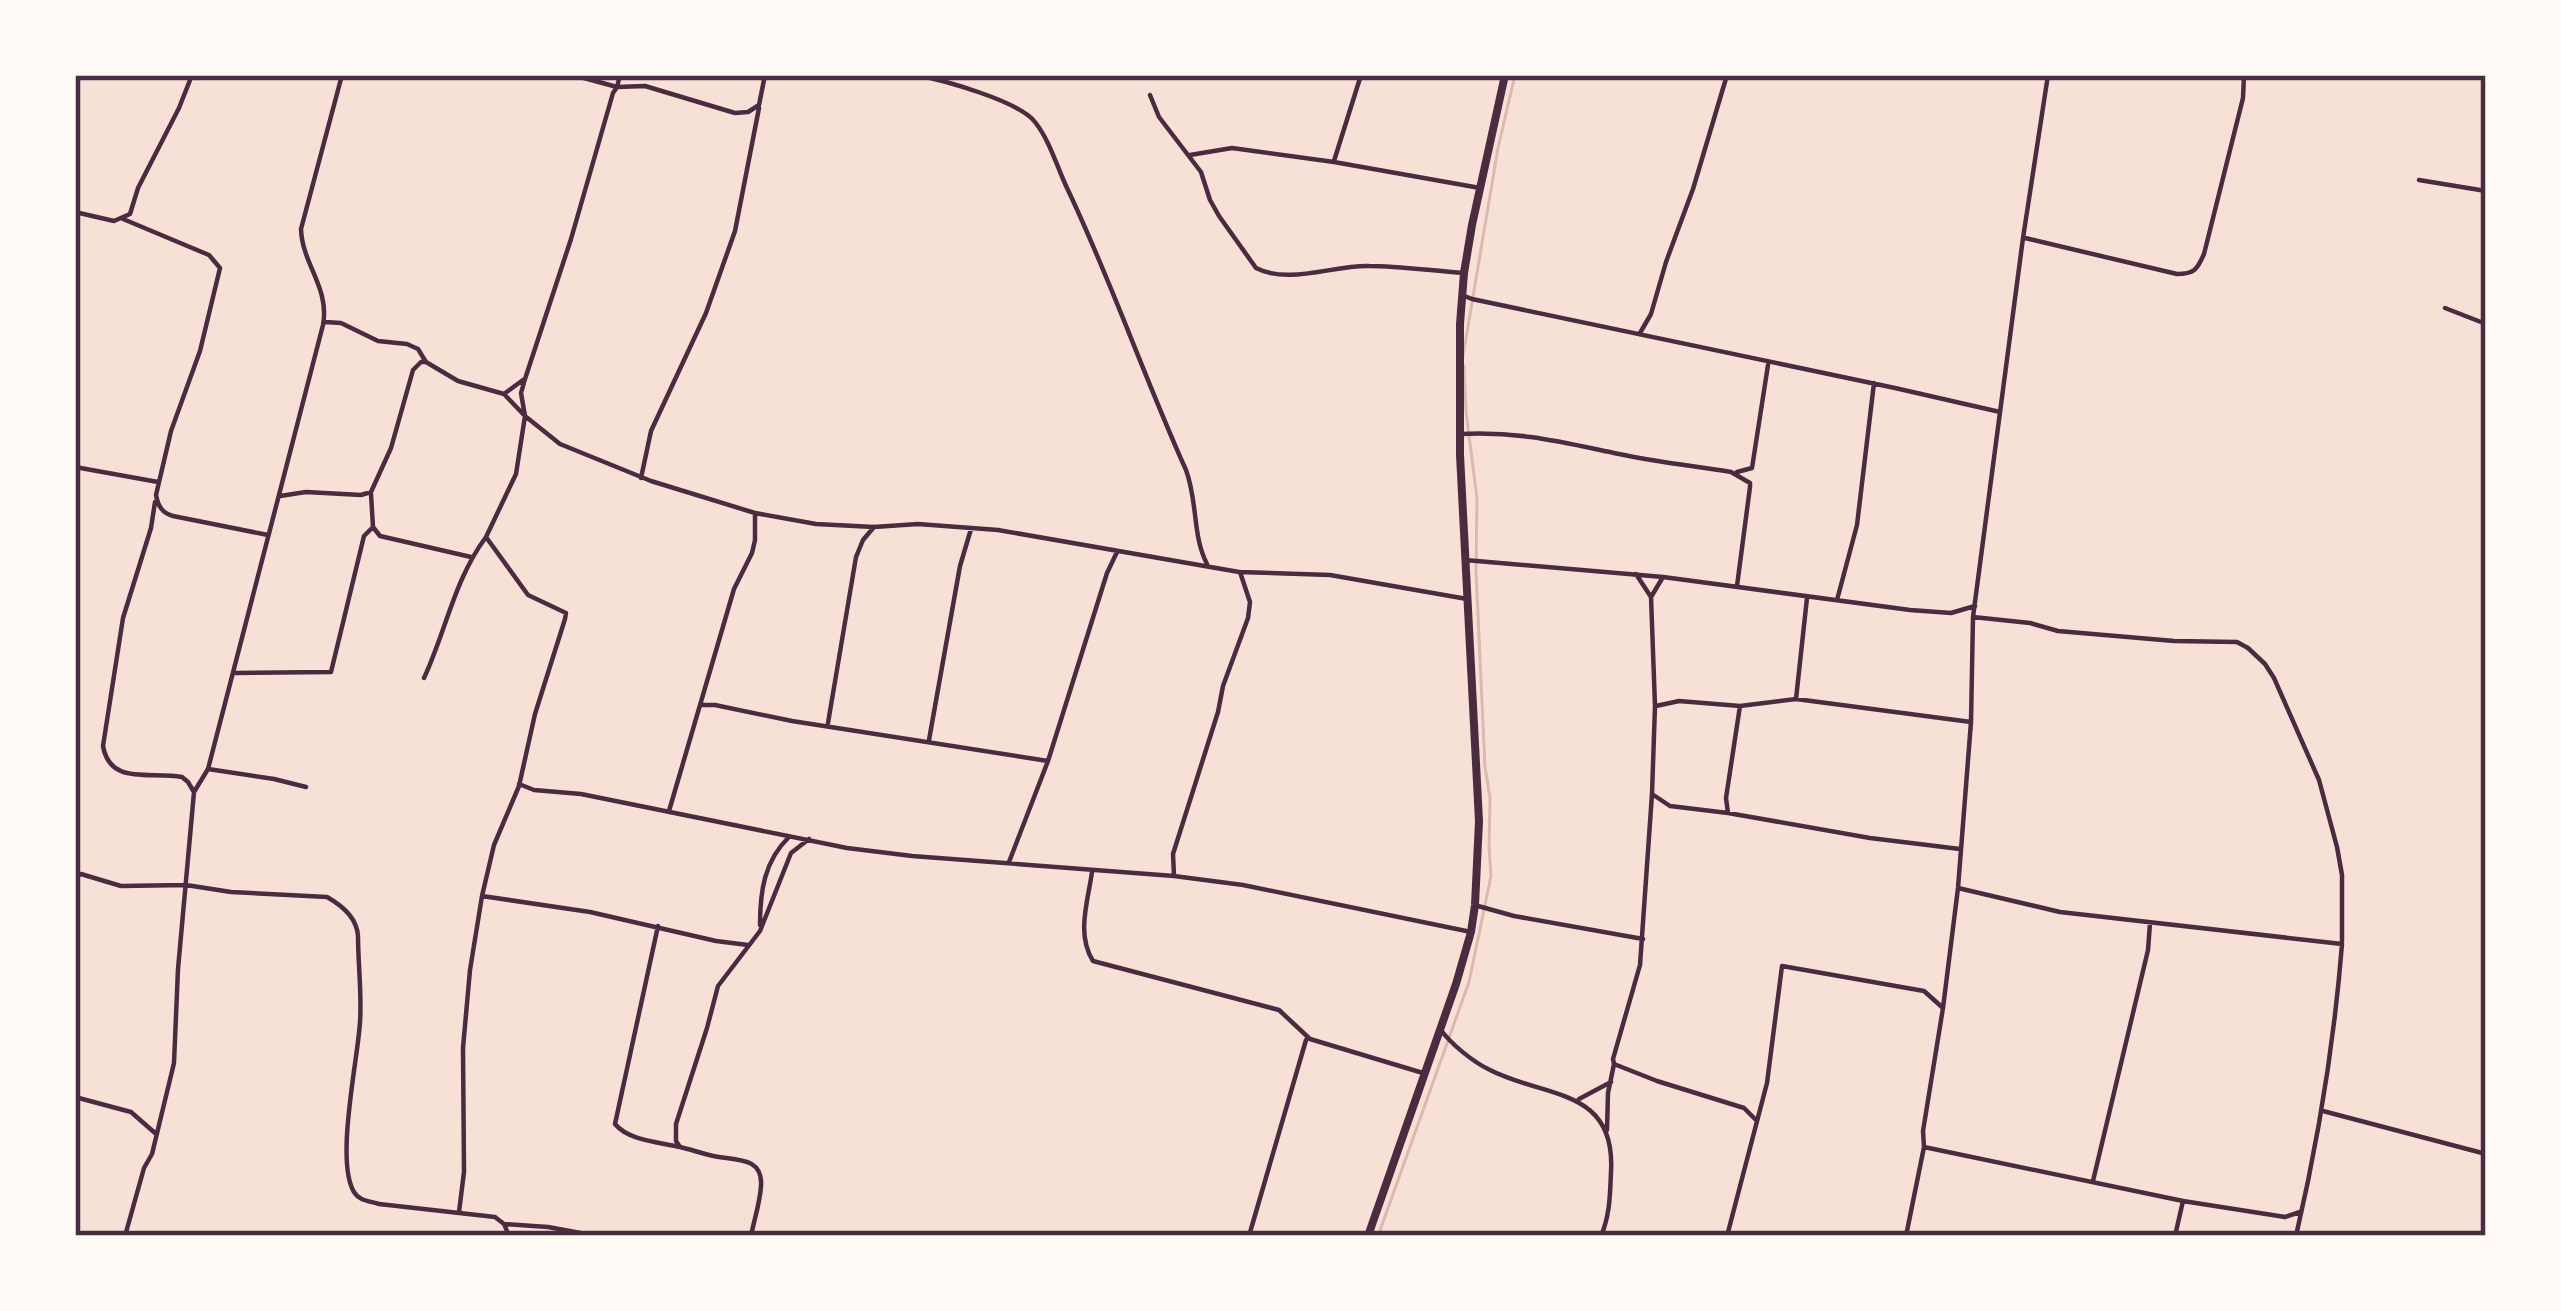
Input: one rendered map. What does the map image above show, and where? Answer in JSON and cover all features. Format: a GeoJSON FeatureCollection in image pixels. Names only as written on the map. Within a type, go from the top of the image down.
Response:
{"type":"FeatureCollection","features":[{"type":"Feature","properties":{"kind":"main road"},"geometry":{"type":"LineString","coordinates":[[1368,1236],[1440,1029],[1475,905],[1479,821],[1460,434],[1462,295],[1505,75]]}},
{"type":"Feature","properties":{"kind":"street"},"geometry":{"type":"LineString","coordinates":[[123,220],[132,211],[138,188],[192,75]]}},
{"type":"Feature","properties":{"kind":"street"},"geometry":{"type":"LineString","coordinates":[[125,1236],[174,1063],[194,792],[208,769],[235,673],[323,323],[324,298],[305,255],[301,229],[342,75]]}},
{"type":"Feature","properties":{"kind":"street"},"geometry":{"type":"LineString","coordinates":[[573,75],[617,87],[646,86],[735,113],[759,105]]}},
{"type":"Feature","properties":{"kind":"street"},"geometry":{"type":"LineString","coordinates":[[424,678],[471,557],[512,484],[525,416],[521,393],[620,75]]}},
{"type":"Feature","properties":{"kind":"street"},"geometry":{"type":"LineString","coordinates":[[641,478],[651,431],[706,313],[735,231],[765,75]]}},
{"type":"Feature","properties":{"kind":"street"},"geometry":{"type":"LineString","coordinates":[[916,75],[947,81],[1034,119],[1052,151],[1186,470],[1208,567]]}},
{"type":"Feature","properties":{"kind":"street"},"geometry":{"type":"LineString","coordinates":[[1334,162],[1360,75]]}},
{"type":"Feature","properties":{"kind":"street"},"geometry":{"type":"LineString","coordinates":[[1640,333],[1651,314],[1694,189],[1727,75]]}},
{"type":"Feature","properties":{"kind":"street"},"geometry":{"type":"LineString","coordinates":[[1906,1236],[1924,1147],[1958,888],[1971,722],[1973,617],[2048,75]]}},
{"type":"Feature","properties":{"kind":"street"},"geometry":{"type":"LineString","coordinates":[[2024,238],[2192,274],[2204,254],[2243,98],[2244,75]]}},
{"type":"Feature","properties":{"kind":"street"},"geometry":{"type":"LineString","coordinates":[[1150,95],[1159,117],[1201,172],[1219,216],[1263,272],[1281,275],[1365,266],[1464,273]]}},
{"type":"Feature","properties":{"kind":"street"},"geometry":{"type":"LineString","coordinates":[[1190,155],[1232,148],[1480,188]]}},
{"type":"Feature","properties":{"kind":"street"},"geometry":{"type":"LineString","coordinates":[[2419,180],[2486,191]]}},
{"type":"Feature","properties":{"kind":"street"},"geometry":{"type":"LineString","coordinates":[[75,212],[123,220],[209,255],[220,268],[200,351],[171,431],[151,528],[122,618],[104,733],[106,761],[118,772],[182,777],[194,792]]}},
{"type":"Feature","properties":{"kind":"street"},"geometry":{"type":"LineString","coordinates":[[1462,295],[2000,412]]}},
{"type":"Feature","properties":{"kind":"street"},"geometry":{"type":"LineString","coordinates":[[2445,308],[2486,325]]}},
{"type":"Feature","properties":{"kind":"street"},"geometry":{"type":"LineString","coordinates":[[323,323],[340,323],[378,341],[407,344],[458,381],[504,394],[560,443],[641,478],[755,513],[806,523],[971,528],[1239,572],[1330,574],[1467,599]]}},
{"type":"Feature","properties":{"kind":"street"},"geometry":{"type":"LineString","coordinates":[[426,362],[413,370],[391,448],[371,492],[373,526],[386,538],[471,557]]}},
{"type":"Feature","properties":{"kind":"street"},"geometry":{"type":"LineString","coordinates":[[1737,586],[1769,362]]}},
{"type":"Feature","properties":{"kind":"street"},"geometry":{"type":"LineString","coordinates":[[504,394],[525,379]]}},
{"type":"Feature","properties":{"kind":"street"},"geometry":{"type":"LineString","coordinates":[[1837,600],[1857,525],[1874,383]]}},
{"type":"Feature","properties":{"kind":"street"},"geometry":{"type":"LineString","coordinates":[[1460,434],[1512,433],[1731,472],[1752,468]]}},
{"type":"Feature","properties":{"kind":"street"},"geometry":{"type":"LineString","coordinates":[[75,467],[158,482]]}},
{"type":"Feature","properties":{"kind":"street"},"geometry":{"type":"LineString","coordinates":[[1731,472],[1750,483]]}},
{"type":"Feature","properties":{"kind":"street"},"geometry":{"type":"LineString","coordinates":[[280,496],[371,492]]}},
{"type":"Feature","properties":{"kind":"street"},"geometry":{"type":"LineString","coordinates":[[156,495],[160,510],[168,515],[268,535]]}},
{"type":"Feature","properties":{"kind":"street"},"geometry":{"type":"LineString","coordinates":[[668,813],[734,589],[752,554],[755,513]]}},
{"type":"Feature","properties":{"kind":"street"},"geometry":{"type":"LineString","coordinates":[[151,528],[168,515]]}},
{"type":"Feature","properties":{"kind":"street"},"geometry":{"type":"LineString","coordinates":[[235,673],[332,672],[363,541],[373,526]]}},
{"type":"Feature","properties":{"kind":"street"},"geometry":{"type":"LineString","coordinates":[[827,725],[856,557],[874,526]]}},
{"type":"Feature","properties":{"kind":"street"},"geometry":{"type":"LineString","coordinates":[[928,740],[971,528]]}},
{"type":"Feature","properties":{"kind":"street"},"geometry":{"type":"LineString","coordinates":[[459,1212],[464,1172],[463,1048],[482,896],[494,845],[519,784],[566,613],[528,595],[486,537]]}},
{"type":"Feature","properties":{"kind":"street"},"geometry":{"type":"LineString","coordinates":[[1009,862],[1048,761],[1117,552]]}},
{"type":"Feature","properties":{"kind":"street"},"geometry":{"type":"LineString","coordinates":[[1465,560],[1636,574],[1951,613],[1975,606]]}},
{"type":"Feature","properties":{"kind":"street"},"geometry":{"type":"LineString","coordinates":[[1174,876],[1173,854],[1248,618],[1250,602],[1239,572]]}},
{"type":"Feature","properties":{"kind":"street"},"geometry":{"type":"LineString","coordinates":[[1601,1236],[1609,1213],[1612,1059],[1640,965],[1652,794],[1651,597],[1636,574]]}},
{"type":"Feature","properties":{"kind":"street"},"geometry":{"type":"LineString","coordinates":[[1651,597],[1663,577]]}},
{"type":"Feature","properties":{"kind":"street"},"geometry":{"type":"LineString","coordinates":[[1796,700],[1807,596]]}},
{"type":"Feature","properties":{"kind":"street"},"geometry":{"type":"LineString","coordinates":[[1973,617],[2058,631],[2237,642],[2274,678],[2319,780],[2340,863],[2342,944],[2333,1046],[2296,1232]]}},
{"type":"Feature","properties":{"kind":"street"},"geometry":{"type":"LineString","coordinates":[[1654,706],[1679,701],[1740,706],[1796,700],[1971,722]]}},
{"type":"Feature","properties":{"kind":"street"},"geometry":{"type":"LineString","coordinates":[[702,705],[1048,761]]}},
{"type":"Feature","properties":{"kind":"street"},"geometry":{"type":"LineString","coordinates":[[1728,813],[1726,798],[1740,706]]}},
{"type":"Feature","properties":{"kind":"street"},"geometry":{"type":"LineString","coordinates":[[208,769],[306,787]]}},
{"type":"Feature","properties":{"kind":"street"},"geometry":{"type":"LineString","coordinates":[[519,784],[847,848],[1243,885],[1471,932]]}},
{"type":"Feature","properties":{"kind":"street"},"geometry":{"type":"LineString","coordinates":[[1652,794],[1670,806],[1960,848]]}},
{"type":"Feature","properties":{"kind":"street"},"geometry":{"type":"LineString","coordinates":[[760,931],[768,866],[791,836]]}},
{"type":"Feature","properties":{"kind":"street"},"geometry":{"type":"LineString","coordinates":[[680,1147],[676,1124],[713,998],[727,971],[760,931],[791,853],[809,839]]}},
{"type":"Feature","properties":{"kind":"street"},"geometry":{"type":"LineString","coordinates":[[1093,870],[1083,933],[1093,961],[1279,1010],[1310,1039],[1423,1073]]}},
{"type":"Feature","properties":{"kind":"street"},"geometry":{"type":"LineString","coordinates":[[75,877],[81,874],[121,886],[186,885],[327,897],[340,905],[357,924],[361,1015],[348,1123],[353,1191],[379,1204],[494,1217],[504,1224],[598,1236]]}},
{"type":"Feature","properties":{"kind":"street"},"geometry":{"type":"LineString","coordinates":[[1958,888],[2060,912],[2342,944]]}},
{"type":"Feature","properties":{"kind":"street"},"geometry":{"type":"LineString","coordinates":[[482,896],[571,908],[750,945]]}},
{"type":"Feature","properties":{"kind":"street"},"geometry":{"type":"LineString","coordinates":[[1475,905],[1642,939]]}},
{"type":"Feature","properties":{"kind":"street"},"geometry":{"type":"LineString","coordinates":[[2093,1181],[2149,950],[2150,923]]}},
{"type":"Feature","properties":{"kind":"street"},"geometry":{"type":"LineString","coordinates":[[658,926],[615,1124],[626,1134],[754,1164],[762,1185],[751,1236]]}},
{"type":"Feature","properties":{"kind":"street"},"geometry":{"type":"LineString","coordinates":[[1727,1236],[1767,1083],[1782,966],[1924,991],[1942,1008]]}},
{"type":"Feature","properties":{"kind":"street"},"geometry":{"type":"LineString","coordinates":[[1440,1029],[1488,1070],[1576,1100],[1607,1132]]}},
{"type":"Feature","properties":{"kind":"street"},"geometry":{"type":"LineString","coordinates":[[1249,1236],[1306,1040]]}},
{"type":"Feature","properties":{"kind":"street"},"geometry":{"type":"LineString","coordinates":[[1614,1064],[1744,1108],[1757,1121]]}},
{"type":"Feature","properties":{"kind":"street"},"geometry":{"type":"LineString","coordinates":[[1576,1100],[1611,1082]]}},
{"type":"Feature","properties":{"kind":"street"},"geometry":{"type":"LineString","coordinates":[[75,1097],[131,1112],[156,1135]]}},
{"type":"Feature","properties":{"kind":"street"},"geometry":{"type":"LineString","coordinates":[[2323,1111],[2486,1154]]}},
{"type":"Feature","properties":{"kind":"street"},"geometry":{"type":"LineString","coordinates":[[142,1119],[160,1119]]}},
{"type":"Feature","properties":{"kind":"street"},"geometry":{"type":"LineString","coordinates":[[1924,1147],[2183,1201],[2284,1217],[2301,1212]]}},
{"type":"Feature","properties":{"kind":"street"},"geometry":{"type":"LineString","coordinates":[[2175,1236],[2183,1201]]}},
{"type":"Feature","properties":{"kind":"street"},"geometry":{"type":"LineString","coordinates":[[2284,1217],[2296,1232]]}},
{"type":"Feature","properties":{"kind":"street"},"geometry":{"type":"LineString","coordinates":[[504,1224],[509,1236]]}},
{"type":"Feature","properties":{"kind":"waterway"},"geometry":{"type":"LineString","coordinates":[[1463,356],[1515,75]]}},
{"type":"Feature","properties":{"kind":"waterway"},"geometry":{"type":"LineString","coordinates":[[1378,1236],[1469,982],[1491,876],[1476,571],[1477,498],[1464,366]]}}]}
